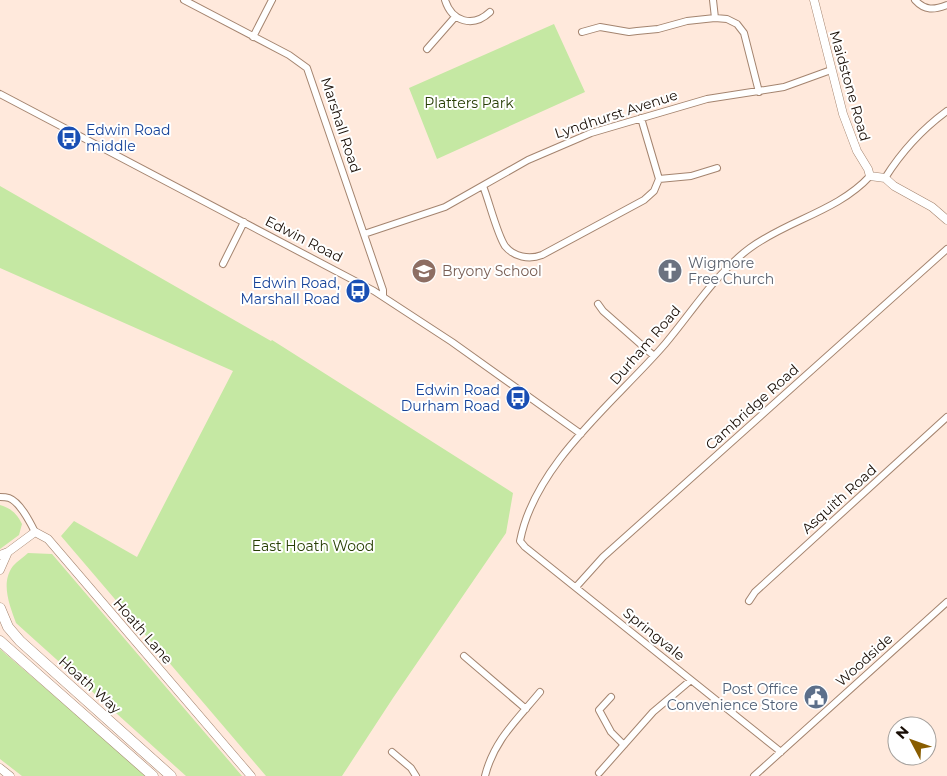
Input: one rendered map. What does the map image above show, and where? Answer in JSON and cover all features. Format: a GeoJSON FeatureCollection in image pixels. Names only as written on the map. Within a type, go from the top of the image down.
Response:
{"type":"FeatureCollection","features":[{"type":"Feature","properties":{"kind":"main road","name":"Hoath Way"},"geometry":{"type":"LineString","coordinates":[[0,608],[8,627],[20,641],[171,776]]}},
{"type":"Feature","properties":{"kind":"main road","name":"Hoath Way"},"geometry":{"type":"LineString","coordinates":[[0,641],[153,776]]}},
{"type":"Feature","properties":{"kind":"street","name":"Marshall Road"},"geometry":{"type":"LineString","coordinates":[[184,0],[289,55],[307,68],[383,290],[383,296]]}},
{"type":"Feature","properties":{"kind":"street"},"geometry":{"type":"LineString","coordinates":[[253,37],[272,0]]}},
{"type":"Feature","properties":{"kind":"street"},"geometry":{"type":"LineString","coordinates":[[445,0],[447,7],[455,17],[467,21],[474,22],[480,20],[490,12]]}},
{"type":"Feature","properties":{"kind":"street"},"geometry":{"type":"LineString","coordinates":[[713,0],[714,18]]}},
{"type":"Feature","properties":{"kind":"street","name":"Maidstone Road"},"geometry":{"type":"LineString","coordinates":[[814,0],[831,70],[850,135],[856,151],[868,169],[870,176]]}},
{"type":"Feature","properties":{"kind":"street"},"geometry":{"type":"LineString","coordinates":[[915,0],[921,6],[929,9],[947,5]]}},
{"type":"Feature","properties":{"kind":"street"},"geometry":{"type":"LineString","coordinates":[[427,49],[455,17]]}},
{"type":"Feature","properties":{"kind":"street"},"geometry":{"type":"LineString","coordinates":[[582,32],[600,27],[628,32],[642,31],[687,21],[714,18],[732,21],[744,33],[759,92]]}},
{"type":"Feature","properties":{"kind":"street","name":"Lyndhurst Avenue"},"geometry":{"type":"LineString","coordinates":[[364,234],[445,207],[528,160],[590,133],[707,100],[784,87],[831,70]]}},
{"type":"Feature","properties":{"kind":"street","name":"Edwin Road"},"geometry":{"type":"LineString","coordinates":[[0,94],[383,296],[452,342],[581,434]]}},
{"type":"Feature","properties":{"kind":"street"},"geometry":{"type":"LineString","coordinates":[[885,178],[909,144],[947,111]]}},
{"type":"Feature","properties":{"kind":"street"},"geometry":{"type":"LineString","coordinates":[[483,186],[506,246],[514,253],[530,258],[542,255],[644,200],[654,191],[659,179],[640,118]]}},
{"type":"Feature","properties":{"kind":"street"},"geometry":{"type":"LineString","coordinates":[[659,179],[691,176],[717,168]]}},
{"type":"Feature","properties":{"kind":"street"},"geometry":{"type":"LineString","coordinates":[[870,176],[885,178],[894,186],[932,207],[947,220]]}},
{"type":"Feature","properties":{"kind":"street","name":"Durham Road"},"geometry":{"type":"LineString","coordinates":[[522,532],[532,504],[563,456],[654,356],[706,293],[743,254],[766,238],[848,196],[870,176]]}},
{"type":"Feature","properties":{"kind":"street"},"geometry":{"type":"LineString","coordinates":[[223,264],[244,222]]}},
{"type":"Feature","properties":{"kind":"street","name":"Cambridge Road"},"geometry":{"type":"LineString","coordinates":[[576,588],[603,557],[947,249]]}},
{"type":"Feature","properties":{"kind":"street"},"geometry":{"type":"LineString","coordinates":[[598,304],[603,311],[654,356]]}},
{"type":"Feature","properties":{"kind":"street","name":"Asquith Road"},"geometry":{"type":"LineString","coordinates":[[749,602],[755,592],[947,417]]}},
{"type":"Feature","properties":{"kind":"street"},"geometry":{"type":"LineString","coordinates":[[0,497],[9,498],[20,508],[29,519],[35,532],[8,552],[0,555]]}},
{"type":"Feature","properties":{"kind":"street","name":"Hoath Lane"},"geometry":{"type":"LineString","coordinates":[[35,532],[48,540],[251,776]]}},
{"type":"Feature","properties":{"kind":"street","name":"Springvale"},"geometry":{"type":"LineString","coordinates":[[522,532],[521,544],[781,752]]}},
{"type":"Feature","properties":{"kind":"street"},"geometry":{"type":"LineString","coordinates":[[0,570],[8,552]]}},
{"type":"Feature","properties":{"kind":"street","name":"Woodside"},"geometry":{"type":"LineString","coordinates":[[754,776],[947,602]]}},
{"type":"Feature","properties":{"kind":"street"},"geometry":{"type":"LineString","coordinates":[[464,656],[526,709]]}},
{"type":"Feature","properties":{"kind":"street"},"geometry":{"type":"LineString","coordinates":[[599,774],[653,712],[691,680]]}},
{"type":"Feature","properties":{"kind":"street"},"geometry":{"type":"LineString","coordinates":[[486,776],[492,752],[540,692]]}},
{"type":"Feature","properties":{"kind":"street"},"geometry":{"type":"LineString","coordinates":[[611,697],[600,710],[611,732],[624,745]]}},
{"type":"Feature","properties":{"kind":"street"},"geometry":{"type":"LineString","coordinates":[[392,752],[411,768],[416,776]]}},
{"type":"Feature","properties":{"kind":"street"},"geometry":{"type":"LineString","coordinates":[[0,768],[10,776]]}},
{"type":"Feature","properties":{"kind":"green space","name":"Platters Park"},"geometry":{"type":"Polygon","coordinates":[[[554,24],[585,92],[437,159],[409,88],[554,24]]]}},
{"type":"Feature","properties":{"kind":"green space","name":"East Hoath Wood"},"geometry":{"type":"Polygon","coordinates":[[[0,186],[272,340],[513,493],[506,533],[342,776],[266,776],[61,536],[74,521],[137,557],[233,371],[0,268],[0,186]]]}},
{"type":"Feature","properties":{"kind":"green space"},"geometry":{"type":"Polygon","coordinates":[[[0,505],[13,512],[22,524],[19,535],[0,549],[0,505]]]}},
{"type":"Feature","properties":{"kind":"green space"},"geometry":{"type":"Polygon","coordinates":[[[28,553],[52,554],[242,776],[186,776],[16,623],[7,594],[7,580],[16,562],[28,553]]]}},
{"type":"Feature","properties":{"kind":"green space"},"geometry":{"type":"Polygon","coordinates":[[[0,649],[147,776],[22,776],[0,759],[0,649]]]}},
{"type":"Feature","properties":{"kind":"place","name":"Edwin Road middle"},"geometry":{"type":"Point","coordinates":[69,138]}},
{"type":"Feature","properties":{"kind":"place","name":"Bryony School"},"geometry":{"type":"Point","coordinates":[424,271]}},
{"type":"Feature","properties":{"kind":"place","name":"Wigmore Free Church"},"geometry":{"type":"Point","coordinates":[670,271]}},
{"type":"Feature","properties":{"kind":"place","name":"Edwin Road, Marshall Road"},"geometry":{"type":"Point","coordinates":[358,291]}},
{"type":"Feature","properties":{"kind":"place","name":"Edwin Road Durham Road"},"geometry":{"type":"Point","coordinates":[518,398]}},
{"type":"Feature","properties":{"kind":"place","name":"Post Office Convenience Store"},"geometry":{"type":"Point","coordinates":[816,697]}}]}
